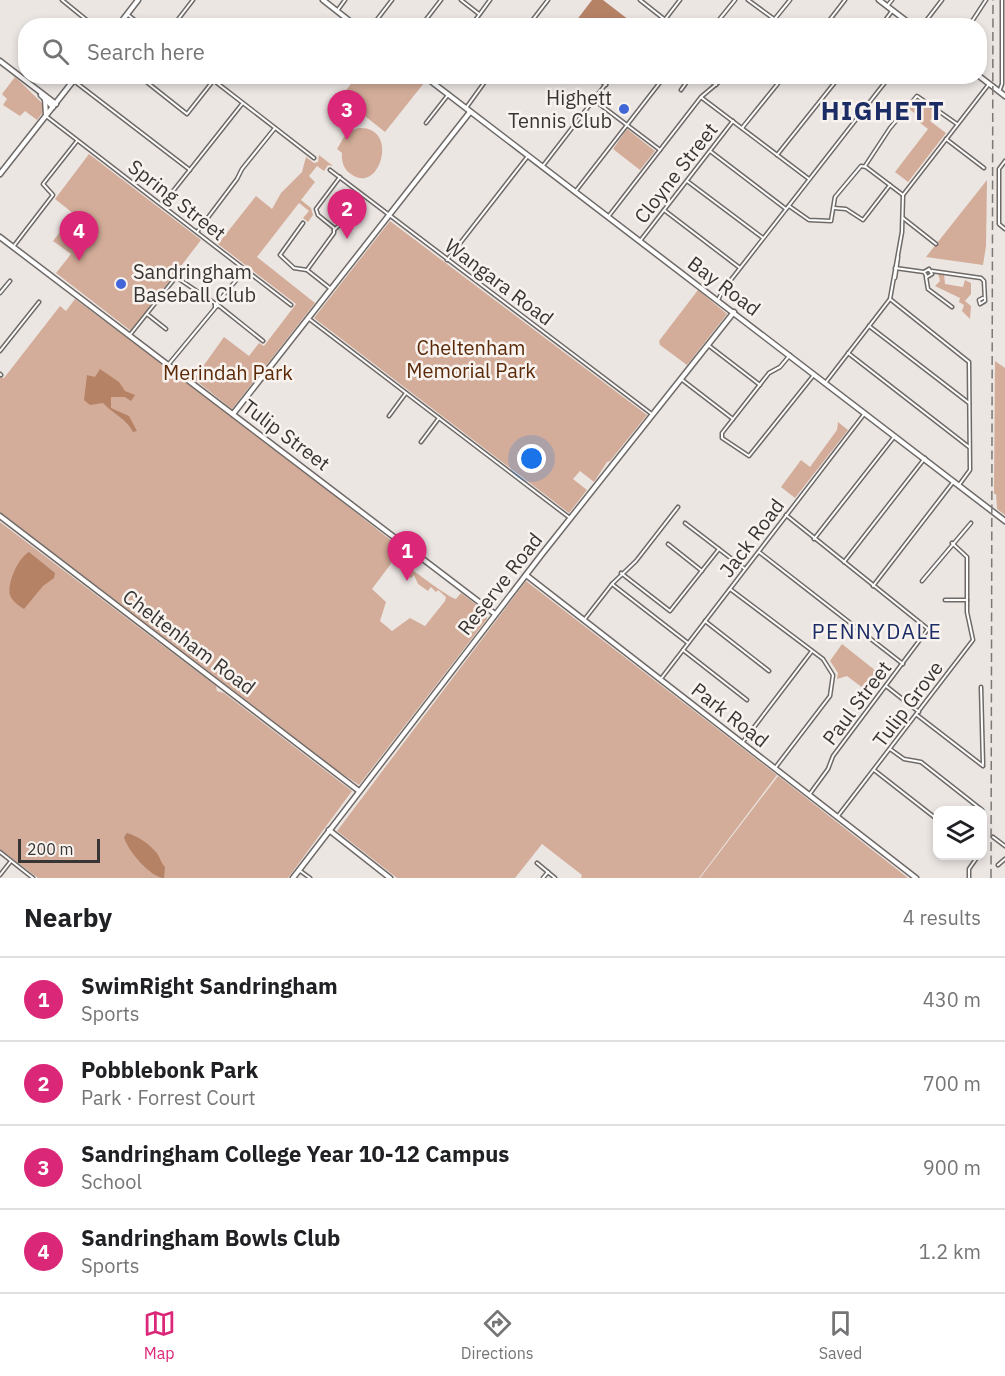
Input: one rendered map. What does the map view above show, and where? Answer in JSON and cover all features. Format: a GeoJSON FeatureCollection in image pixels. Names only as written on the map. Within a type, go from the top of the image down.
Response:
{"type":"FeatureCollection","features":[{"type":"Feature","properties":{"kind":"street"},"geometry":{"type":"LineString","coordinates":[[62,0],[84,18]]}},
{"type":"Feature","properties":{"kind":"street"},"geometry":{"type":"LineString","coordinates":[[124,18],[136,2],[129,0]]}},
{"type":"Feature","properties":{"kind":"street"},"geometry":{"type":"LineString","coordinates":[[179,18],[193,0]]}},
{"type":"Feature","properties":{"kind":"street"},"geometry":{"type":"LineString","coordinates":[[324,0],[345,18]]}},
{"type":"Feature","properties":{"kind":"street"},"geometry":{"type":"LineString","coordinates":[[336,11],[345,0]]}},
{"type":"Feature","properties":{"kind":"street"},"geometry":{"type":"LineString","coordinates":[[378,18],[392,0]]}},
{"type":"Feature","properties":{"kind":"street"},"geometry":{"type":"LineString","coordinates":[[427,18],[441,0]]}},
{"type":"Feature","properties":{"kind":"street"},"geometry":{"type":"LineString","coordinates":[[461,0],[479,14]]}},
{"type":"Feature","properties":{"kind":"street"},"geometry":{"type":"LineString","coordinates":[[476,18],[490,0]]}},
{"type":"Feature","properties":{"kind":"street"},"geometry":{"type":"LineString","coordinates":[[534,18],[548,0]]}},
{"type":"Feature","properties":{"kind":"street"},"geometry":{"type":"LineString","coordinates":[[640,0],[664,18]]}},
{"type":"Feature","properties":{"kind":"street"},"geometry":{"type":"LineString","coordinates":[[666,18],[680,0]]}},
{"type":"Feature","properties":{"kind":"street"},"geometry":{"type":"LineString","coordinates":[[720,18],[735,0]]}},
{"type":"Feature","properties":{"kind":"street"},"geometry":{"type":"LineString","coordinates":[[748,0],[771,18]]}},
{"type":"Feature","properties":{"kind":"street"},"geometry":{"type":"LineString","coordinates":[[776,18],[789,0]]}},
{"type":"Feature","properties":{"kind":"street"},"geometry":{"type":"LineString","coordinates":[[831,18],[845,0]]}},
{"type":"Feature","properties":{"kind":"street"},"geometry":{"type":"LineString","coordinates":[[879,0],[903,18]]}},
{"type":"Feature","properties":{"kind":"street"},"geometry":{"type":"LineString","coordinates":[[887,6],[892,0]]}},
{"type":"Feature","properties":{"kind":"street"},"geometry":{"type":"LineString","coordinates":[[928,18],[942,0]]}},
{"type":"Feature","properties":{"kind":"street"},"geometry":{"type":"LineString","coordinates":[[974,18],[986,0]]}},
{"type":"Feature","properties":{"kind":"street"},"geometry":{"type":"LineString","coordinates":[[999,92],[1002,84],[1002,0]]}},
{"type":"Feature","properties":{"kind":"street"},"geometry":{"type":"LineString","coordinates":[[887,18],[893,10]]}},
{"type":"Feature","properties":{"kind":"street"},"geometry":{"type":"LineString","coordinates":[[127,14],[132,18]]}},
{"type":"Feature","properties":{"kind":"street"},"geometry":{"type":"LineString","coordinates":[[0,61],[18,75]]}},
{"type":"Feature","properties":{"kind":"street"},"geometry":{"type":"LineString","coordinates":[[29,84],[54,105]]}},
{"type":"Feature","properties":{"kind":"street"},"geometry":{"type":"LineString","coordinates":[[0,174],[72,84]]}},
{"type":"Feature","properties":{"kind":"street"},"geometry":{"type":"LineString","coordinates":[[78,84],[190,170]]}},
{"type":"Feature","properties":{"kind":"street"},"geometry":{"type":"LineString","coordinates":[[150,84],[187,114],[211,84]]}},
{"type":"Feature","properties":{"kind":"street"},"geometry":{"type":"LineString","coordinates":[[219,84],[314,158]]}},
{"type":"Feature","properties":{"kind":"street","name":"Bay Road"},"geometry":{"type":"LineString","coordinates":[[436,84],[1005,521]]}},
{"type":"Feature","properties":{"kind":"street"},"geometry":{"type":"LineString","coordinates":[[465,108],[483,84]]}},
{"type":"Feature","properties":{"kind":"street"},"geometry":{"type":"LineString","coordinates":[[575,192],[658,84]]}},
{"type":"Feature","properties":{"kind":"street"},"geometry":{"type":"LineString","coordinates":[[681,90],[685,84]]}},
{"type":"Feature","properties":{"kind":"street"},"geometry":{"type":"LineString","coordinates":[[742,128],[778,84]]}},
{"type":"Feature","properties":{"kind":"street"},"geometry":{"type":"LineString","coordinates":[[777,155],[834,84]]}},
{"type":"Feature","properties":{"kind":"street"},"geometry":{"type":"LineString","coordinates":[[718,300],[723,290],[884,84]]}},
{"type":"Feature","properties":{"kind":"street"},"geometry":{"type":"LineString","coordinates":[[981,84],[983,91]]}},
{"type":"Feature","properties":{"kind":"street"},"geometry":{"type":"LineString","coordinates":[[826,382],[890,299],[897,268],[903,195],[989,84],[1005,96]]}},
{"type":"Feature","properties":{"kind":"street"},"geometry":{"type":"LineString","coordinates":[[542,167],[606,85]]}},
{"type":"Feature","properties":{"kind":"street"},"geometry":{"type":"LineString","coordinates":[[608,217],[701,97],[716,85]]}},
{"type":"Feature","properties":{"kind":"street"},"geometry":{"type":"LineString","coordinates":[[39,92],[54,105]]}},
{"type":"Feature","properties":{"kind":"street"},"geometry":{"type":"LineString","coordinates":[[426,123],[448,95]]}},
{"type":"Feature","properties":{"kind":"street"},"geometry":{"type":"LineString","coordinates":[[710,151],[787,208],[804,218],[818,222],[833,220],[835,197],[858,168],[865,166],[890,128],[917,96],[957,125]]}},
{"type":"Feature","properties":{"kind":"street"},"geometry":{"type":"LineString","coordinates":[[701,97],[809,179]]}},
{"type":"Feature","properties":{"kind":"street"},"geometry":{"type":"LineString","coordinates":[[45,99],[46,116]]}},
{"type":"Feature","properties":{"kind":"street"},"geometry":{"type":"LineString","coordinates":[[594,100],[660,150]]}},
{"type":"Feature","properties":{"kind":"street"},"geometry":{"type":"LineString","coordinates":[[162,205],[243,103]]}},
{"type":"Feature","properties":{"kind":"street"},"geometry":{"type":"LineString","coordinates":[[233,414],[470,112]]}},
{"type":"Feature","properties":{"kind":"street","name":"Spring Street"},"geometry":{"type":"LineString","coordinates":[[46,116],[291,305]]}},
{"type":"Feature","properties":{"kind":"street","name":"Cloyne Street"},"geometry":{"type":"LineString","coordinates":[[640,241],[733,121]]}},
{"type":"Feature","properties":{"kind":"street"},"geometry":{"type":"LineString","coordinates":[[197,232],[275,127]]}},
{"type":"Feature","properties":{"kind":"street"},"geometry":{"type":"LineString","coordinates":[[946,139],[984,168]]}},
{"type":"Feature","properties":{"kind":"street"},"geometry":{"type":"LineString","coordinates":[[12,246],[52,197],[53,194],[43,184],[77,140]]}},
{"type":"Feature","properties":{"kind":"street"},"geometry":{"type":"LineString","coordinates":[[447,260],[528,156]]}},
{"type":"Feature","properties":{"kind":"street"},"geometry":{"type":"LineString","coordinates":[[1005,161],[999,169],[999,224],[1005,229]]}},
{"type":"Feature","properties":{"kind":"street"},"geometry":{"type":"LineString","coordinates":[[865,166],[903,195]]}},
{"type":"Feature","properties":{"kind":"street","name":"Wangara Road"},"geometry":{"type":"LineString","coordinates":[[330,170],[653,415]]}},
{"type":"Feature","properties":{"kind":"street"},"geometry":{"type":"LineString","coordinates":[[334,230],[317,214],[316,209],[340,177]]}},
{"type":"Feature","properties":{"kind":"street"},"geometry":{"type":"LineString","coordinates":[[687,181],[763,238]]}},
{"type":"Feature","properties":{"kind":"street"},"geometry":{"type":"LineString","coordinates":[[834,208],[846,209],[863,220],[890,185]]}},
{"type":"Feature","properties":{"kind":"street"},"geometry":{"type":"LineString","coordinates":[[664,210],[740,268]]}},
{"type":"Feature","properties":{"kind":"street"},"geometry":{"type":"LineString","coordinates":[[307,270],[334,230],[350,215]]}},
{"type":"Feature","properties":{"kind":"street"},"geometry":{"type":"LineString","coordinates":[[902,217],[936,244]]}},
{"type":"Feature","properties":{"kind":"street"},"geometry":{"type":"LineString","coordinates":[[902,222],[909,224]]}},
{"type":"Feature","properties":{"kind":"street"},"geometry":{"type":"LineString","coordinates":[[303,223],[280,255],[294,268],[307,270],[331,290]]}},
{"type":"Feature","properties":{"kind":"street","name":"Tulip Street"},"geometry":{"type":"LineString","coordinates":[[0,237],[495,614]]}},
{"type":"Feature","properties":{"kind":"street"},"geometry":{"type":"LineString","coordinates":[[897,268],[981,278],[984,281],[983,298]]}},
{"type":"Feature","properties":{"kind":"street"},"geometry":{"type":"LineString","coordinates":[[169,366],[245,269]]}},
{"type":"Feature","properties":{"kind":"street"},"geometry":{"type":"LineString","coordinates":[[924,271],[928,289],[952,307]]}},
{"type":"Feature","properties":{"kind":"street"},"geometry":{"type":"LineString","coordinates":[[926,277],[931,276],[932,271]]}},
{"type":"Feature","properties":{"kind":"street"},"geometry":{"type":"LineString","coordinates":[[129,336],[177,277],[263,341]]}},
{"type":"Feature","properties":{"kind":"street"},"geometry":{"type":"LineString","coordinates":[[0,293],[10,281]]}},
{"type":"Feature","properties":{"kind":"street"},"geometry":{"type":"LineString","coordinates":[[713,296],[723,290]]}},
{"type":"Feature","properties":{"kind":"street"},"geometry":{"type":"LineString","coordinates":[[890,299],[968,359],[970,470],[959,485]]}},
{"type":"Feature","properties":{"kind":"street"},"geometry":{"type":"LineString","coordinates":[[0,351],[39,302]]}},
{"type":"Feature","properties":{"kind":"street","name":"Reserve Road"},"geometry":{"type":"LineString","coordinates":[[293,878],[495,614],[734,312]]}},
{"type":"Feature","properties":{"kind":"street"},"geometry":{"type":"LineString","coordinates":[[147,314],[166,329]]}},
{"type":"Feature","properties":{"kind":"street"},"geometry":{"type":"LineString","coordinates":[[308,318],[570,518]]}},
{"type":"Feature","properties":{"kind":"street"},"geometry":{"type":"LineString","coordinates":[[869,326],[970,404]]}},
{"type":"Feature","properties":{"kind":"street"},"geometry":{"type":"LineString","coordinates":[[708,345],[760,385]]}},
{"type":"Feature","properties":{"kind":"street"},"geometry":{"type":"LineString","coordinates":[[848,353],[970,448]]}},
{"type":"Feature","properties":{"kind":"street"},"geometry":{"type":"LineString","coordinates":[[790,355],[760,385],[721,434],[722,438],[748,456],[815,374]]}},
{"type":"Feature","properties":{"kind":"street"},"geometry":{"type":"LineString","coordinates":[[681,379],[733,419]]}},
{"type":"Feature","properties":{"kind":"street"},"geometry":{"type":"LineString","coordinates":[[389,416],[406,393]]}},
{"type":"Feature","properties":{"kind":"street","name":"Jack Road"},"geometry":{"type":"LineString","coordinates":[[660,680],[866,412]]}},
{"type":"Feature","properties":{"kind":"street"},"geometry":{"type":"LineString","coordinates":[[421,442],[439,418]]}},
{"type":"Feature","properties":{"kind":"street"},"geometry":{"type":"LineString","coordinates":[[814,539],[895,435]]}},
{"type":"Feature","properties":{"kind":"street"},"geometry":{"type":"LineString","coordinates":[[844,562],[925,458]]}},
{"type":"Feature","properties":{"kind":"street"},"geometry":{"type":"LineString","coordinates":[[785,516],[873,586],[954,481]]}},
{"type":"Feature","properties":{"kind":"street"},"geometry":{"type":"LineString","coordinates":[[584,620],[621,573],[636,561],[678,507]]}},
{"type":"Feature","properties":{"kind":"street","name":"Cheltenham Road"},"geometry":{"type":"LineString","coordinates":[[0,516],[359,791]]}},
{"type":"Feature","properties":{"kind":"street"},"geometry":{"type":"LineString","coordinates":[[922,581],[970,522]]}},
{"type":"Feature","properties":{"kind":"street"},"geometry":{"type":"LineString","coordinates":[[685,523],[745,569]]}},
{"type":"Feature","properties":{"kind":"street","name":"Tulip Grove"},"geometry":{"type":"LineString","coordinates":[[838,817],[973,640],[967,612],[967,557],[952,543]]}},
{"type":"Feature","properties":{"kind":"street"},"geometry":{"type":"LineString","coordinates":[[668,544],[702,571]]}},
{"type":"Feature","properties":{"kind":"street"},"geometry":{"type":"LineString","coordinates":[[621,573],[670,611],[719,549]]}},
{"type":"Feature","properties":{"kind":"street"},"geometry":{"type":"LineString","coordinates":[[759,552],[903,664]]}},
{"type":"Feature","properties":{"kind":"street","name":"Park Road"},"geometry":{"type":"LineString","coordinates":[[526,575],[916,878]]}},
{"type":"Feature","properties":{"kind":"street"},"geometry":{"type":"LineString","coordinates":[[612,584],[688,643]]}},
{"type":"Feature","properties":{"kind":"street","name":"Paul Street"},"geometry":{"type":"LineString","coordinates":[[809,795],[828,770],[833,756],[928,629],[873,586]]}},
{"type":"Feature","properties":{"kind":"street"},"geometry":{"type":"LineString","coordinates":[[730,589],[812,651],[831,669],[834,679],[832,691],[775,768]]}},
{"type":"Feature","properties":{"kind":"street"},"geometry":{"type":"LineString","coordinates":[[945,600],[967,600]]}},
{"type":"Feature","properties":{"kind":"street"},"geometry":{"type":"LineString","coordinates":[[705,621],[769,671]]}},
{"type":"Feature","properties":{"kind":"street"},"geometry":{"type":"LineString","coordinates":[[683,650],[747,700]]}},
{"type":"Feature","properties":{"kind":"street"},"geometry":{"type":"LineString","coordinates":[[742,743],[812,651]]}},
{"type":"Feature","properties":{"kind":"street"},"geometry":{"type":"LineString","coordinates":[[886,686],[982,766],[983,693],[981,687]]}},
{"type":"Feature","properties":{"kind":"street"},"geometry":{"type":"LineString","coordinates":[[890,749],[904,759],[921,762],[977,806]]}},
{"type":"Feature","properties":{"kind":"street"},"geometry":{"type":"LineString","coordinates":[[976,761],[982,753]]}},
{"type":"Feature","properties":{"kind":"street"},"geometry":{"type":"LineString","coordinates":[[874,770],[933,816]]}},
{"type":"Feature","properties":{"kind":"street"},"geometry":{"type":"LineString","coordinates":[[329,830],[390,878]]}},
{"type":"Feature","properties":{"kind":"street"},"geometry":{"type":"LineString","coordinates":[[993,837],[1005,846]]}},
{"type":"Feature","properties":{"kind":"street"},"geometry":{"type":"LineString","coordinates":[[0,852],[33,878]]}},
{"type":"Feature","properties":{"kind":"street"},"geometry":{"type":"LineString","coordinates":[[998,865],[1005,859]]}},
{"type":"Feature","properties":{"kind":"street"},"geometry":{"type":"LineString","coordinates":[[969,878],[969,869],[975,860]]}},
{"type":"Feature","properties":{"kind":"street"},"geometry":{"type":"LineString","coordinates":[[0,875],[11,861]]}},
{"type":"Feature","properties":{"kind":"street"},"geometry":{"type":"LineString","coordinates":[[537,863],[555,878]]}},
{"type":"Feature","properties":{"kind":"street"},"geometry":{"type":"LineString","coordinates":[[299,870],[310,878]]}},
{"type":"Feature","properties":{"kind":"street"},"geometry":{"type":"LineString","coordinates":[[543,878],[548,872]]}},
{"type":"Feature","properties":{"kind":"green space"},"geometry":{"type":"Polygon","coordinates":[[[15,77],[18,84],[22,84],[42,103],[43,112],[37,120],[25,111],[20,116],[3,105],[7,99],[2,94],[15,77]]]}},
{"type":"Feature","properties":{"kind":"green space"},"geometry":{"type":"Polygon","coordinates":[[[351,84],[423,84],[385,132],[341,97],[351,84]]]}},
{"type":"Feature","properties":{"kind":"green space"},"geometry":{"type":"Polygon","coordinates":[[[916,99],[920,99],[937,112],[930,121],[946,133],[908,182],[895,172],[928,129],[915,119],[917,115],[909,109],[916,99]]]}},
{"type":"Feature","properties":{"kind":"green space"},"geometry":{"type":"Polygon","coordinates":[[[359,128],[372,130],[379,137],[382,147],[377,169],[370,176],[361,178],[346,170],[342,153],[337,149],[347,132],[359,128]]]}},
{"type":"Feature","properties":{"kind":"green space"},"geometry":{"type":"Polygon","coordinates":[[[627,129],[655,151],[640,170],[613,149],[627,129]]]}},
{"type":"Feature","properties":{"kind":"green space"},"geometry":{"type":"Polygon","coordinates":[[[89,154],[201,240],[131,331],[56,273],[71,254],[53,241],[74,214],[55,199],[89,154]]]}},
{"type":"Feature","properties":{"kind":"green space","name":"Merindah Park"},"geometry":{"type":"Polygon","coordinates":[[[319,155],[333,166],[328,165],[324,171],[317,166],[309,176],[315,182],[301,200],[311,208],[313,215],[308,222],[303,218],[309,211],[299,203],[257,257],[315,303],[232,409],[194,379],[224,337],[249,356],[259,343],[264,346],[296,304],[218,244],[256,196],[272,209],[281,193],[302,172],[306,157],[314,163],[318,162],[319,155]]]}},
{"type":"Feature","properties":{"kind":"green space"},"geometry":{"type":"Polygon","coordinates":[[[987,180],[986,246],[983,265],[926,257],[987,180]]]}},
{"type":"Feature","properties":{"kind":"green space","name":"Cheltenham Memorial Park"},"geometry":{"type":"Polygon","coordinates":[[[390,221],[647,415],[607,462],[594,482],[580,471],[573,479],[587,490],[569,513],[314,318],[390,221]]]}},
{"type":"Feature","properties":{"kind":"green space"},"geometry":{"type":"Polygon","coordinates":[[[938,273],[944,274],[945,284],[963,287],[965,280],[971,283],[971,294],[965,301],[971,306],[970,319],[962,311],[964,305],[959,302],[960,298],[935,286],[940,281],[938,273]]]}},
{"type":"Feature","properties":{"kind":"green space"},"geometry":{"type":"Polygon","coordinates":[[[698,290],[727,314],[687,365],[660,345],[659,341],[698,290]]]}},
{"type":"Feature","properties":{"kind":"green space"},"geometry":{"type":"Polygon","coordinates":[[[75,299],[233,416],[402,549],[372,589],[386,602],[380,621],[392,631],[410,618],[425,626],[446,597],[431,587],[428,591],[418,584],[414,575],[411,578],[402,572],[407,566],[447,595],[456,599],[461,593],[487,613],[487,619],[359,785],[0,512],[0,377],[4,378],[60,306],[66,311],[75,299]]]}},
{"type":"Feature","properties":{"kind":"green space"},"geometry":{"type":"Polygon","coordinates":[[[995,361],[1005,368],[1005,515],[997,509],[996,494],[994,494],[995,361]]]}},
{"type":"Feature","properties":{"kind":"green space"},"geometry":{"type":"Polygon","coordinates":[[[838,422],[848,430],[795,498],[781,487],[801,460],[810,467],[837,430],[838,422]]]}},
{"type":"Feature","properties":{"kind":"green space"},"geometry":{"type":"Polygon","coordinates":[[[0,522],[216,686],[217,691],[224,693],[352,791],[288,878],[38,878],[0,849],[0,522]]]}},
{"type":"Feature","properties":{"kind":"green space"},"geometry":{"type":"Polygon","coordinates":[[[526,581],[777,775],[699,878],[581,878],[582,875],[542,844],[515,878],[397,878],[337,831],[526,581]]]}},
{"type":"Feature","properties":{"kind":"green space"},"geometry":{"type":"Polygon","coordinates":[[[842,644],[876,671],[863,688],[847,676],[837,679],[838,673],[830,661],[842,644]]]}},
{"type":"Feature","properties":{"kind":"green space"},"geometry":{"type":"Polygon","coordinates":[[[778,776],[782,779],[908,878],[700,878],[778,776]]]}},
{"type":"Feature","properties":{"kind":"shaded area"},"geometry":{"type":"Polygon","coordinates":[[[592,0],[603,0],[626,18],[578,18],[592,0]]]}},
{"type":"Feature","properties":{"kind":"shaded area"},"geometry":{"type":"Polygon","coordinates":[[[100,369],[119,382],[125,391],[135,395],[131,401],[125,397],[111,397],[111,408],[129,416],[137,431],[133,432],[127,423],[103,403],[90,405],[84,400],[87,375],[95,377],[100,369]]]}},
{"type":"Feature","properties":{"kind":"shaded area"},"geometry":{"type":"Polygon","coordinates":[[[29,552],[55,573],[54,578],[43,586],[24,609],[12,599],[10,590],[17,565],[29,552]]]}},
{"type":"Feature","properties":{"kind":"shaded area"},"geometry":{"type":"Polygon","coordinates":[[[127,833],[142,840],[156,852],[165,867],[164,878],[146,868],[135,856],[124,837],[127,833]]]}},
{"type":"Feature","properties":{"kind":"railway"},"geometry":{"type":"LineString","coordinates":[[991,878],[993,0]]}},
{"type":"Feature","properties":{"kind":"place","name":"Highett Tennis Club"},"geometry":{"type":"Point","coordinates":[624,109]}},
{"type":"Feature","properties":{"kind":"place","name":"Sandringham College Year 10-12 Campus"},"geometry":{"type":"Point","coordinates":[347,140]}},
{"type":"Feature","properties":{"kind":"place","name":"Pobblebonk Park"},"geometry":{"type":"Point","coordinates":[347,239]}},
{"type":"Feature","properties":{"kind":"place","name":"Sandringham Bowls Club"},"geometry":{"type":"Point","coordinates":[79,261]}},
{"type":"Feature","properties":{"kind":"place","name":"Sandringham Baseball Club"},"geometry":{"type":"Point","coordinates":[121,284]}},
{"type":"Feature","properties":{"kind":"place","name":"SwimRight Sandringham"},"geometry":{"type":"Point","coordinates":[407,581]}},
{"type":"Feature","properties":{"kind":"district","name":"HIGHETT"},"geometry":{"type":"Point","coordinates":[883,111]}},
{"type":"Feature","properties":{"kind":"district","name":"PENNYDALE"},"geometry":{"type":"Point","coordinates":[877,632]}}]}
